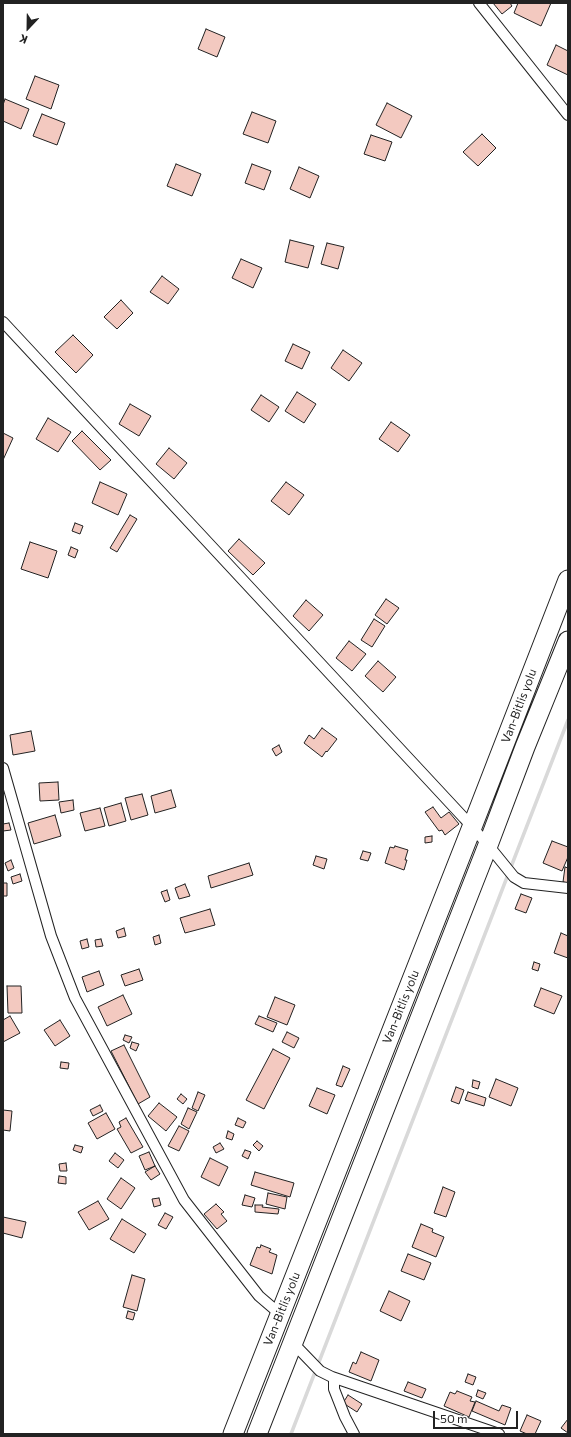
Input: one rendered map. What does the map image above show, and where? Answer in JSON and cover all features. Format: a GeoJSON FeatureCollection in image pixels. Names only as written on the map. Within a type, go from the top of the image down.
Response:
{"type":"FeatureCollection","features":[{"type":"Feature","properties":{"kind":"highway","name":"Van-Bitlis yolu"},"geometry":{"type":"LineString","coordinates":[[233,1434],[568,580]]}},
{"type":"Feature","properties":{"kind":"highway","name":"Van-Bitlis yolu"},"geometry":{"type":"LineString","coordinates":[[257,1434],[525,747],[568,641]]}},
{"type":"Feature","properties":{"kind":"street"},"geometry":{"type":"LineString","coordinates":[[479,3],[568,115]]}},
{"type":"Feature","properties":{"kind":"street"},"geometry":{"type":"LineString","coordinates":[[3,322],[472,827],[514,878],[524,883],[568,888]]}},
{"type":"Feature","properties":{"kind":"street"},"geometry":{"type":"LineString","coordinates":[[3,768],[51,936],[75,998],[184,1200],[259,1296],[280,1314]]}},
{"type":"Feature","properties":{"kind":"street"},"geometry":{"type":"LineString","coordinates":[[293,1343],[320,1371],[333,1378],[499,1434]]}},
{"type":"Feature","properties":{"kind":"street"},"geometry":{"type":"LineString","coordinates":[[333,1378],[334,1389],[345,1417],[354,1434]]}},
{"type":"Feature","properties":{"kind":"building"},"geometry":{"type":"Polygon","coordinates":[[[493,3],[510,3],[512,6],[502,14],[493,3]]]}},
{"type":"Feature","properties":{"kind":"building"},"geometry":{"type":"Polygon","coordinates":[[[518,3],[551,3],[541,26],[514,13],[518,3]]]}},
{"type":"Feature","properties":{"kind":"building"},"geometry":{"type":"Polygon","coordinates":[[[206,29],[225,37],[217,57],[198,49],[206,29]]]}},
{"type":"Feature","properties":{"kind":"building"},"geometry":{"type":"Polygon","coordinates":[[[556,45],[568,51],[568,75],[547,65],[556,45]]]}},
{"type":"Feature","properties":{"kind":"building"},"geometry":{"type":"Polygon","coordinates":[[[35,76],[59,85],[51,109],[26,99],[35,76]]]}},
{"type":"Feature","properties":{"kind":"building"},"geometry":{"type":"Polygon","coordinates":[[[5,99],[29,109],[21,129],[3,121],[3,105],[5,99]]]}},
{"type":"Feature","properties":{"kind":"building"},"geometry":{"type":"Polygon","coordinates":[[[387,103],[412,116],[401,138],[376,125],[387,103]]]}},
{"type":"Feature","properties":{"kind":"building"},"geometry":{"type":"Polygon","coordinates":[[[252,112],[276,121],[268,143],[243,134],[252,112]]]}},
{"type":"Feature","properties":{"kind":"building"},"geometry":{"type":"Polygon","coordinates":[[[42,114],[65,123],[57,145],[33,136],[42,114]]]}},
{"type":"Feature","properties":{"kind":"building"},"geometry":{"type":"Polygon","coordinates":[[[482,134],[496,148],[478,166],[463,152],[482,134]]]}},
{"type":"Feature","properties":{"kind":"building"},"geometry":{"type":"Polygon","coordinates":[[[371,135],[392,142],[385,161],[364,154],[371,135]]]}},
{"type":"Feature","properties":{"kind":"building"},"geometry":{"type":"Polygon","coordinates":[[[176,164],[201,174],[192,196],[167,186],[176,164]]]}},
{"type":"Feature","properties":{"kind":"building"},"geometry":{"type":"Polygon","coordinates":[[[252,164],[271,171],[264,190],[245,183],[252,164]]]}},
{"type":"Feature","properties":{"kind":"building"},"geometry":{"type":"Polygon","coordinates":[[[299,167],[319,176],[310,198],[290,189],[299,167]]]}},
{"type":"Feature","properties":{"kind":"building"},"geometry":{"type":"Polygon","coordinates":[[[290,240],[314,246],[308,268],[285,262],[290,240]]]}},
{"type":"Feature","properties":{"kind":"building"},"geometry":{"type":"Polygon","coordinates":[[[327,243],[344,247],[338,269],[321,264],[327,243]]]}},
{"type":"Feature","properties":{"kind":"building"},"geometry":{"type":"Polygon","coordinates":[[[241,259],[262,268],[253,288],[232,278],[241,259]]]}},
{"type":"Feature","properties":{"kind":"building"},"geometry":{"type":"Polygon","coordinates":[[[162,276],[179,289],[168,304],[150,292],[162,276]]]}},
{"type":"Feature","properties":{"kind":"building"},"geometry":{"type":"Polygon","coordinates":[[[121,300],[133,313],[117,329],[104,317],[121,300]]]}},
{"type":"Feature","properties":{"kind":"building"},"geometry":{"type":"Polygon","coordinates":[[[73,335],[93,355],[76,373],[55,352],[73,335]]]}},
{"type":"Feature","properties":{"kind":"building"},"geometry":{"type":"Polygon","coordinates":[[[293,344],[310,352],[302,369],[285,361],[293,344]]]}},
{"type":"Feature","properties":{"kind":"building"},"geometry":{"type":"Polygon","coordinates":[[[343,350],[362,363],[349,381],[331,368],[343,350]]]}},
{"type":"Feature","properties":{"kind":"building"},"geometry":{"type":"Polygon","coordinates":[[[297,392],[316,404],[304,423],[285,411],[297,392]]]}},
{"type":"Feature","properties":{"kind":"building"},"geometry":{"type":"Polygon","coordinates":[[[261,395],[279,407],[269,422],[251,410],[261,395]]]}},
{"type":"Feature","properties":{"kind":"building"},"geometry":{"type":"Polygon","coordinates":[[[130,404],[151,416],[139,436],[119,424],[130,404]]]}},
{"type":"Feature","properties":{"kind":"building"},"geometry":{"type":"Polygon","coordinates":[[[48,418],[71,432],[58,452],[36,439],[48,418]]]}},
{"type":"Feature","properties":{"kind":"building"},"geometry":{"type":"Polygon","coordinates":[[[391,422],[410,435],[398,452],[379,439],[391,422]]]}},
{"type":"Feature","properties":{"kind":"building"},"geometry":{"type":"Polygon","coordinates":[[[82,431],[111,460],[100,470],[72,441],[82,431]]]}},
{"type":"Feature","properties":{"kind":"building"},"geometry":{"type":"Polygon","coordinates":[[[3,433],[13,438],[3,460],[3,433]]]}},
{"type":"Feature","properties":{"kind":"building"},"geometry":{"type":"Polygon","coordinates":[[[169,448],[187,463],[174,479],[156,464],[169,448]]]}},
{"type":"Feature","properties":{"kind":"building"},"geometry":{"type":"Polygon","coordinates":[[[100,482],[127,494],[118,515],[92,503],[100,482]]]}},
{"type":"Feature","properties":{"kind":"building"},"geometry":{"type":"Polygon","coordinates":[[[286,482],[304,495],[289,515],[271,501],[286,482]]]}},
{"type":"Feature","properties":{"kind":"building"},"geometry":{"type":"Polygon","coordinates":[[[130,515],[137,519],[117,552],[110,548],[130,515]]]}},
{"type":"Feature","properties":{"kind":"building"},"geometry":{"type":"Polygon","coordinates":[[[75,523],[83,526],[80,534],[72,531],[75,523]]]}},
{"type":"Feature","properties":{"kind":"building"},"geometry":{"type":"Polygon","coordinates":[[[239,539],[265,563],[253,575],[228,551],[239,539]]]}},
{"type":"Feature","properties":{"kind":"building"},"geometry":{"type":"Polygon","coordinates":[[[30,542],[57,551],[48,578],[21,569],[30,542]]]}},
{"type":"Feature","properties":{"kind":"building"},"geometry":{"type":"Polygon","coordinates":[[[71,547],[78,550],[75,558],[68,555],[71,547]]]}},
{"type":"Feature","properties":{"kind":"building"},"geometry":{"type":"Polygon","coordinates":[[[386,599],[399,608],[387,624],[375,615],[386,599]]]}},
{"type":"Feature","properties":{"kind":"building"},"geometry":{"type":"Polygon","coordinates":[[[306,600],[323,615],[309,631],[293,616],[306,600]]]}},
{"type":"Feature","properties":{"kind":"building"},"geometry":{"type":"Polygon","coordinates":[[[374,619],[385,626],[372,647],[361,640],[374,619]]]}},
{"type":"Feature","properties":{"kind":"building"},"geometry":{"type":"Polygon","coordinates":[[[349,641],[366,654],[352,671],[336,658],[349,641]]]}},
{"type":"Feature","properties":{"kind":"building"},"geometry":{"type":"Polygon","coordinates":[[[378,661],[396,677],[383,692],[365,676],[378,661]]]}},
{"type":"Feature","properties":{"kind":"building"},"geometry":{"type":"Polygon","coordinates":[[[322,728],[337,739],[322,757],[304,743],[309,735],[314,739],[322,728]]]}},
{"type":"Feature","properties":{"kind":"building"},"geometry":{"type":"Polygon","coordinates":[[[31,731],[35,751],[13,755],[10,735],[31,731]]]}},
{"type":"Feature","properties":{"kind":"building"},"geometry":{"type":"Polygon","coordinates":[[[279,745],[282,752],[276,756],[272,749],[279,745]]]}},
{"type":"Feature","properties":{"kind":"building"},"geometry":{"type":"Polygon","coordinates":[[[58,782],[59,800],[40,801],[39,783],[58,782]]]}},
{"type":"Feature","properties":{"kind":"building"},"geometry":{"type":"Polygon","coordinates":[[[171,790],[176,807],[155,813],[151,796],[171,790]]]}},
{"type":"Feature","properties":{"kind":"building"},"geometry":{"type":"Polygon","coordinates":[[[142,794],[148,815],[131,820],[125,798],[142,794]]]}},
{"type":"Feature","properties":{"kind":"building"},"geometry":{"type":"Polygon","coordinates":[[[73,800],[74,810],[61,813],[59,802],[73,800]]]}},
{"type":"Feature","properties":{"kind":"building"},"geometry":{"type":"Polygon","coordinates":[[[121,803],[126,821],[109,826],[104,808],[121,803]]]}},
{"type":"Feature","properties":{"kind":"building"},"geometry":{"type":"Polygon","coordinates":[[[433,807],[441,818],[449,812],[459,824],[445,835],[442,830],[439,831],[425,812],[433,807]]]}},
{"type":"Feature","properties":{"kind":"building"},"geometry":{"type":"Polygon","coordinates":[[[100,808],[105,826],[85,831],[80,813],[100,808]]]}},
{"type":"Feature","properties":{"kind":"building"},"geometry":{"type":"Polygon","coordinates":[[[55,815],[61,836],[34,844],[28,823],[55,815]]]}},
{"type":"Feature","properties":{"kind":"building"},"geometry":{"type":"Polygon","coordinates":[[[9,823],[11,830],[3,831],[3,824],[9,823]]]}},
{"type":"Feature","properties":{"kind":"building"},"geometry":{"type":"Polygon","coordinates":[[[432,836],[432,842],[425,843],[425,837],[432,836]]]}},
{"type":"Feature","properties":{"kind":"building"},"geometry":{"type":"Polygon","coordinates":[[[552,841],[568,847],[568,857],[562,871],[543,863],[552,841]]]}},
{"type":"Feature","properties":{"kind":"building"},"geometry":{"type":"Polygon","coordinates":[[[395,846],[408,850],[404,870],[385,863],[390,847],[394,848],[395,846]]]}},
{"type":"Feature","properties":{"kind":"building"},"geometry":{"type":"Polygon","coordinates":[[[363,851],[371,853],[368,861],[360,859],[363,851]]]}},
{"type":"Feature","properties":{"kind":"building"},"geometry":{"type":"Polygon","coordinates":[[[316,856],[327,859],[324,869],[313,865],[316,856]]]}},
{"type":"Feature","properties":{"kind":"building"},"geometry":{"type":"Polygon","coordinates":[[[11,860],[14,868],[8,871],[5,863],[11,860]]]}},
{"type":"Feature","properties":{"kind":"building"},"geometry":{"type":"Polygon","coordinates":[[[249,863],[253,875],[211,888],[208,876],[249,863]]]}},
{"type":"Feature","properties":{"kind":"building"},"geometry":{"type":"Polygon","coordinates":[[[565,867],[568,868],[568,883],[563,882],[565,867]]]}},
{"type":"Feature","properties":{"kind":"building"},"geometry":{"type":"Polygon","coordinates":[[[20,874],[22,881],[13,884],[11,877],[20,874]]]}},
{"type":"Feature","properties":{"kind":"building"},"geometry":{"type":"Polygon","coordinates":[[[3,883],[7,883],[7,896],[3,896],[3,883]]]}},
{"type":"Feature","properties":{"kind":"building"},"geometry":{"type":"Polygon","coordinates":[[[185,884],[190,896],[179,899],[175,888],[185,884]]]}},
{"type":"Feature","properties":{"kind":"building"},"geometry":{"type":"Polygon","coordinates":[[[167,890],[170,900],[165,902],[161,892],[167,890]]]}},
{"type":"Feature","properties":{"kind":"building"},"geometry":{"type":"Polygon","coordinates":[[[521,894],[532,898],[526,913],[515,909],[521,894]]]}},
{"type":"Feature","properties":{"kind":"building"},"geometry":{"type":"Polygon","coordinates":[[[210,909],[215,925],[185,933],[180,918],[210,909]]]}},
{"type":"Feature","properties":{"kind":"building"},"geometry":{"type":"Polygon","coordinates":[[[124,928],[126,936],[118,938],[116,931],[124,928]]]}},
{"type":"Feature","properties":{"kind":"building"},"geometry":{"type":"Polygon","coordinates":[[[561,933],[568,936],[568,958],[554,953],[561,933]]]}},
{"type":"Feature","properties":{"kind":"building"},"geometry":{"type":"Polygon","coordinates":[[[159,935],[161,943],[155,945],[153,937],[159,935]]]}},
{"type":"Feature","properties":{"kind":"building"},"geometry":{"type":"Polygon","coordinates":[[[87,939],[89,947],[82,949],[80,941],[87,939]]]}},
{"type":"Feature","properties":{"kind":"building"},"geometry":{"type":"Polygon","coordinates":[[[101,939],[103,946],[96,947],[95,940],[101,939]]]}},
{"type":"Feature","properties":{"kind":"building"},"geometry":{"type":"Polygon","coordinates":[[[534,962],[540,964],[538,971],[532,969],[534,962]]]}},
{"type":"Feature","properties":{"kind":"building"},"geometry":{"type":"Polygon","coordinates":[[[139,969],[143,980],[125,986],[121,975],[139,969]]]}},
{"type":"Feature","properties":{"kind":"building"},"geometry":{"type":"Polygon","coordinates":[[[99,971],[104,985],[87,992],[82,977],[99,971]]]}},
{"type":"Feature","properties":{"kind":"building"},"geometry":{"type":"Polygon","coordinates":[[[7,986],[21,986],[22,1013],[8,1013],[7,986]]]}},
{"type":"Feature","properties":{"kind":"building"},"geometry":{"type":"Polygon","coordinates":[[[541,988],[562,996],[554,1014],[534,1006],[541,988]]]}},
{"type":"Feature","properties":{"kind":"building"},"geometry":{"type":"Polygon","coordinates":[[[123,995],[132,1014],[107,1026],[98,1007],[123,995]]]}},
{"type":"Feature","properties":{"kind":"building"},"geometry":{"type":"Polygon","coordinates":[[[275,997],[295,1005],[287,1025],[267,1017],[275,997]]]}},
{"type":"Feature","properties":{"kind":"building"},"geometry":{"type":"Polygon","coordinates":[[[10,1016],[20,1033],[3,1042],[3,1020],[10,1016]]]}},
{"type":"Feature","properties":{"kind":"building"},"geometry":{"type":"Polygon","coordinates":[[[259,1016],[277,1023],[273,1032],[255,1024],[259,1016]]]}},
{"type":"Feature","properties":{"kind":"building"},"geometry":{"type":"Polygon","coordinates":[[[60,1020],[70,1036],[55,1046],[44,1030],[60,1020]]]}},
{"type":"Feature","properties":{"kind":"building"},"geometry":{"type":"Polygon","coordinates":[[[287,1032],[299,1038],[294,1048],[282,1042],[287,1032]]]}},
{"type":"Feature","properties":{"kind":"building"},"geometry":{"type":"Polygon","coordinates":[[[125,1035],[132,1037],[129,1043],[123,1040],[125,1035]]]}},
{"type":"Feature","properties":{"kind":"building"},"geometry":{"type":"Polygon","coordinates":[[[132,1042],[139,1044],[136,1051],[130,1048],[132,1042]]]}},
{"type":"Feature","properties":{"kind":"building"},"geometry":{"type":"Polygon","coordinates":[[[124,1045],[150,1097],[138,1104],[111,1051],[124,1045]]]}},
{"type":"Feature","properties":{"kind":"building"},"geometry":{"type":"Polygon","coordinates":[[[273,1049],[290,1058],[264,1109],[246,1100],[273,1049]]]}},
{"type":"Feature","properties":{"kind":"building"},"geometry":{"type":"Polygon","coordinates":[[[61,1062],[69,1063],[68,1069],[60,1068],[61,1062]]]}},
{"type":"Feature","properties":{"kind":"building"},"geometry":{"type":"Polygon","coordinates":[[[343,1066],[350,1069],[342,1087],[336,1085],[343,1066]]]}},
{"type":"Feature","properties":{"kind":"building"},"geometry":{"type":"Polygon","coordinates":[[[496,1079],[518,1088],[511,1106],[489,1097],[496,1079]]]}},
{"type":"Feature","properties":{"kind":"building"},"geometry":{"type":"Polygon","coordinates":[[[473,1080],[480,1082],[478,1089],[472,1087],[473,1080]]]}},
{"type":"Feature","properties":{"kind":"building"},"geometry":{"type":"Polygon","coordinates":[[[456,1087],[464,1090],[459,1104],[451,1101],[456,1087]]]}},
{"type":"Feature","properties":{"kind":"building"},"geometry":{"type":"Polygon","coordinates":[[[317,1088],[335,1095],[327,1114],[309,1106],[317,1088]]]}},
{"type":"Feature","properties":{"kind":"building"},"geometry":{"type":"Polygon","coordinates":[[[198,1092],[205,1095],[198,1111],[192,1108],[198,1092]]]}},
{"type":"Feature","properties":{"kind":"building"},"geometry":{"type":"Polygon","coordinates":[[[468,1092],[486,1098],[484,1106],[465,1100],[468,1092]]]}},
{"type":"Feature","properties":{"kind":"building"},"geometry":{"type":"Polygon","coordinates":[[[181,1094],[187,1099],[183,1104],[177,1099],[181,1094]]]}},
{"type":"Feature","properties":{"kind":"building"},"geometry":{"type":"Polygon","coordinates":[[[159,1103],[177,1117],[166,1131],[148,1116],[159,1103]]]}},
{"type":"Feature","properties":{"kind":"building"},"geometry":{"type":"Polygon","coordinates":[[[100,1105],[103,1111],[93,1116],[90,1110],[100,1105]]]}},
{"type":"Feature","properties":{"kind":"building"},"geometry":{"type":"Polygon","coordinates":[[[188,1108],[197,1112],[189,1129],[181,1124],[188,1108]]]}},
{"type":"Feature","properties":{"kind":"building"},"geometry":{"type":"Polygon","coordinates":[[[3,1110],[12,1111],[10,1131],[3,1130],[3,1110]]]}},
{"type":"Feature","properties":{"kind":"building"},"geometry":{"type":"Polygon","coordinates":[[[106,1113],[115,1129],[97,1139],[88,1123],[106,1113]]]}},
{"type":"Feature","properties":{"kind":"building"},"geometry":{"type":"Polygon","coordinates":[[[126,1118],[143,1147],[131,1153],[117,1129],[121,1127],[119,1122],[126,1118]]]}},
{"type":"Feature","properties":{"kind":"building"},"geometry":{"type":"Polygon","coordinates":[[[238,1118],[246,1122],[243,1128],[235,1125],[238,1118]]]}},
{"type":"Feature","properties":{"kind":"building"},"geometry":{"type":"Polygon","coordinates":[[[179,1126],[189,1131],[179,1151],[168,1146],[179,1126]]]}},
{"type":"Feature","properties":{"kind":"building"},"geometry":{"type":"Polygon","coordinates":[[[228,1131],[234,1134],[232,1140],[226,1138],[228,1131]]]}},
{"type":"Feature","properties":{"kind":"building"},"geometry":{"type":"Polygon","coordinates":[[[257,1141],[263,1146],[259,1151],[253,1145],[257,1141]]]}},
{"type":"Feature","properties":{"kind":"building"},"geometry":{"type":"Polygon","coordinates":[[[220,1143],[224,1149],[216,1153],[213,1147],[220,1143]]]}},
{"type":"Feature","properties":{"kind":"building"},"geometry":{"type":"Polygon","coordinates":[[[75,1145],[83,1147],[81,1153],[73,1150],[75,1145]]]}},
{"type":"Feature","properties":{"kind":"building"},"geometry":{"type":"Polygon","coordinates":[[[245,1150],[251,1152],[248,1159],[242,1156],[245,1150]]]}},
{"type":"Feature","properties":{"kind":"building"},"geometry":{"type":"Polygon","coordinates":[[[149,1152],[155,1166],[145,1170],[139,1156],[149,1152]]]}},
{"type":"Feature","properties":{"kind":"building"},"geometry":{"type":"Polygon","coordinates":[[[115,1153],[124,1160],[118,1168],[109,1161],[115,1153]]]}},
{"type":"Feature","properties":{"kind":"building"},"geometry":{"type":"Polygon","coordinates":[[[210,1158],[228,1167],[219,1186],[201,1177],[210,1158]]]}},
{"type":"Feature","properties":{"kind":"building"},"geometry":{"type":"Polygon","coordinates":[[[66,1163],[67,1171],[60,1171],[59,1164],[66,1163]]]}},
{"type":"Feature","properties":{"kind":"building"},"geometry":{"type":"Polygon","coordinates":[[[155,1166],[160,1174],[151,1180],[145,1172],[155,1166]]]}},
{"type":"Feature","properties":{"kind":"building"},"geometry":{"type":"Polygon","coordinates":[[[255,1172],[294,1183],[290,1197],[251,1185],[255,1172]]]}},
{"type":"Feature","properties":{"kind":"building"},"geometry":{"type":"Polygon","coordinates":[[[59,1176],[66,1177],[66,1184],[58,1183],[59,1176]]]}},
{"type":"Feature","properties":{"kind":"building"},"geometry":{"type":"Polygon","coordinates":[[[121,1178],[135,1188],[121,1209],[107,1199],[121,1178]]]}},
{"type":"Feature","properties":{"kind":"building"},"geometry":{"type":"Polygon","coordinates":[[[443,1187],[455,1192],[446,1217],[434,1213],[443,1187]]]}},
{"type":"Feature","properties":{"kind":"building"},"geometry":{"type":"Polygon","coordinates":[[[268,1193],[287,1197],[285,1209],[266,1204],[268,1193]]]}},
{"type":"Feature","properties":{"kind":"building"},"geometry":{"type":"Polygon","coordinates":[[[245,1195],[255,1198],[252,1207],[242,1205],[245,1195]]]}},
{"type":"Feature","properties":{"kind":"building"},"geometry":{"type":"Polygon","coordinates":[[[159,1198],[161,1205],[154,1207],[152,1199],[159,1198]]]}},
{"type":"Feature","properties":{"kind":"building"},"geometry":{"type":"Polygon","coordinates":[[[98,1201],[109,1219],[89,1230],[78,1212],[98,1201]]]}},
{"type":"Feature","properties":{"kind":"building"},"geometry":{"type":"Polygon","coordinates":[[[216,1204],[224,1212],[221,1214],[227,1221],[217,1229],[204,1214],[216,1204]]]}},
{"type":"Feature","properties":{"kind":"building"},"geometry":{"type":"Polygon","coordinates":[[[255,1205],[263,1205],[262,1207],[279,1209],[278,1214],[255,1212],[255,1205]]]}},
{"type":"Feature","properties":{"kind":"building"},"geometry":{"type":"Polygon","coordinates":[[[165,1213],[173,1217],[166,1229],[158,1225],[165,1213]]]}},
{"type":"Feature","properties":{"kind":"building"},"geometry":{"type":"Polygon","coordinates":[[[3,1217],[26,1222],[22,1238],[3,1233],[3,1217]]]}},
{"type":"Feature","properties":{"kind":"building"},"geometry":{"type":"Polygon","coordinates":[[[122,1219],[146,1234],[134,1253],[110,1239],[122,1219]]]}},
{"type":"Feature","properties":{"kind":"building"},"geometry":{"type":"Polygon","coordinates":[[[421,1224],[433,1229],[432,1232],[444,1237],[436,1257],[412,1247],[421,1224]]]}},
{"type":"Feature","properties":{"kind":"building"},"geometry":{"type":"Polygon","coordinates":[[[261,1245],[271,1249],[269,1252],[277,1255],[272,1274],[250,1265],[257,1247],[260,1248],[261,1245]]]}},
{"type":"Feature","properties":{"kind":"building"},"geometry":{"type":"Polygon","coordinates":[[[408,1254],[431,1263],[424,1280],[401,1271],[408,1254]]]}},
{"type":"Feature","properties":{"kind":"building"},"geometry":{"type":"Polygon","coordinates":[[[132,1275],[145,1279],[137,1311],[123,1307],[132,1275]]]}},
{"type":"Feature","properties":{"kind":"building"},"geometry":{"type":"Polygon","coordinates":[[[389,1291],[410,1301],[401,1321],[380,1311],[389,1291]]]}},
{"type":"Feature","properties":{"kind":"building"},"geometry":{"type":"Polygon","coordinates":[[[128,1311],[135,1313],[133,1320],[126,1318],[128,1311]]]}},
{"type":"Feature","properties":{"kind":"building"},"geometry":{"type":"Polygon","coordinates":[[[361,1352],[379,1360],[371,1381],[349,1372],[353,1362],[356,1364],[361,1352]]]}},
{"type":"Feature","properties":{"kind":"building"},"geometry":{"type":"Polygon","coordinates":[[[468,1374],[476,1377],[473,1385],[465,1382],[468,1374]]]}},
{"type":"Feature","properties":{"kind":"building"},"geometry":{"type":"Polygon","coordinates":[[[408,1382],[426,1389],[422,1398],[404,1391],[408,1382]]]}},
{"type":"Feature","properties":{"kind":"building"},"geometry":{"type":"Polygon","coordinates":[[[478,1390],[486,1393],[483,1399],[476,1396],[478,1390]]]}},
{"type":"Feature","properties":{"kind":"building"},"geometry":{"type":"Polygon","coordinates":[[[457,1391],[472,1397],[470,1401],[475,1402],[469,1417],[444,1406],[450,1392],[455,1394],[457,1391]]]}},
{"type":"Feature","properties":{"kind":"building"},"geometry":{"type":"Polygon","coordinates":[[[348,1395],[362,1404],[357,1412],[343,1403],[348,1395]]]}},
{"type":"Feature","properties":{"kind":"building"},"geometry":{"type":"Polygon","coordinates":[[[476,1401],[499,1411],[502,1405],[511,1408],[505,1425],[472,1411],[476,1401]]]}},
{"type":"Feature","properties":{"kind":"building"},"geometry":{"type":"Polygon","coordinates":[[[527,1415],[541,1421],[535,1434],[527,1434],[520,1431],[527,1415]]]}},
{"type":"Feature","properties":{"kind":"building"},"geometry":{"type":"Polygon","coordinates":[[[568,1419],[568,1433],[561,1428],[568,1419]]]}},
{"type":"Feature","properties":{"kind":"waterway"},"geometry":{"type":"LineString","coordinates":[[291,1434],[568,720]]}}]}
